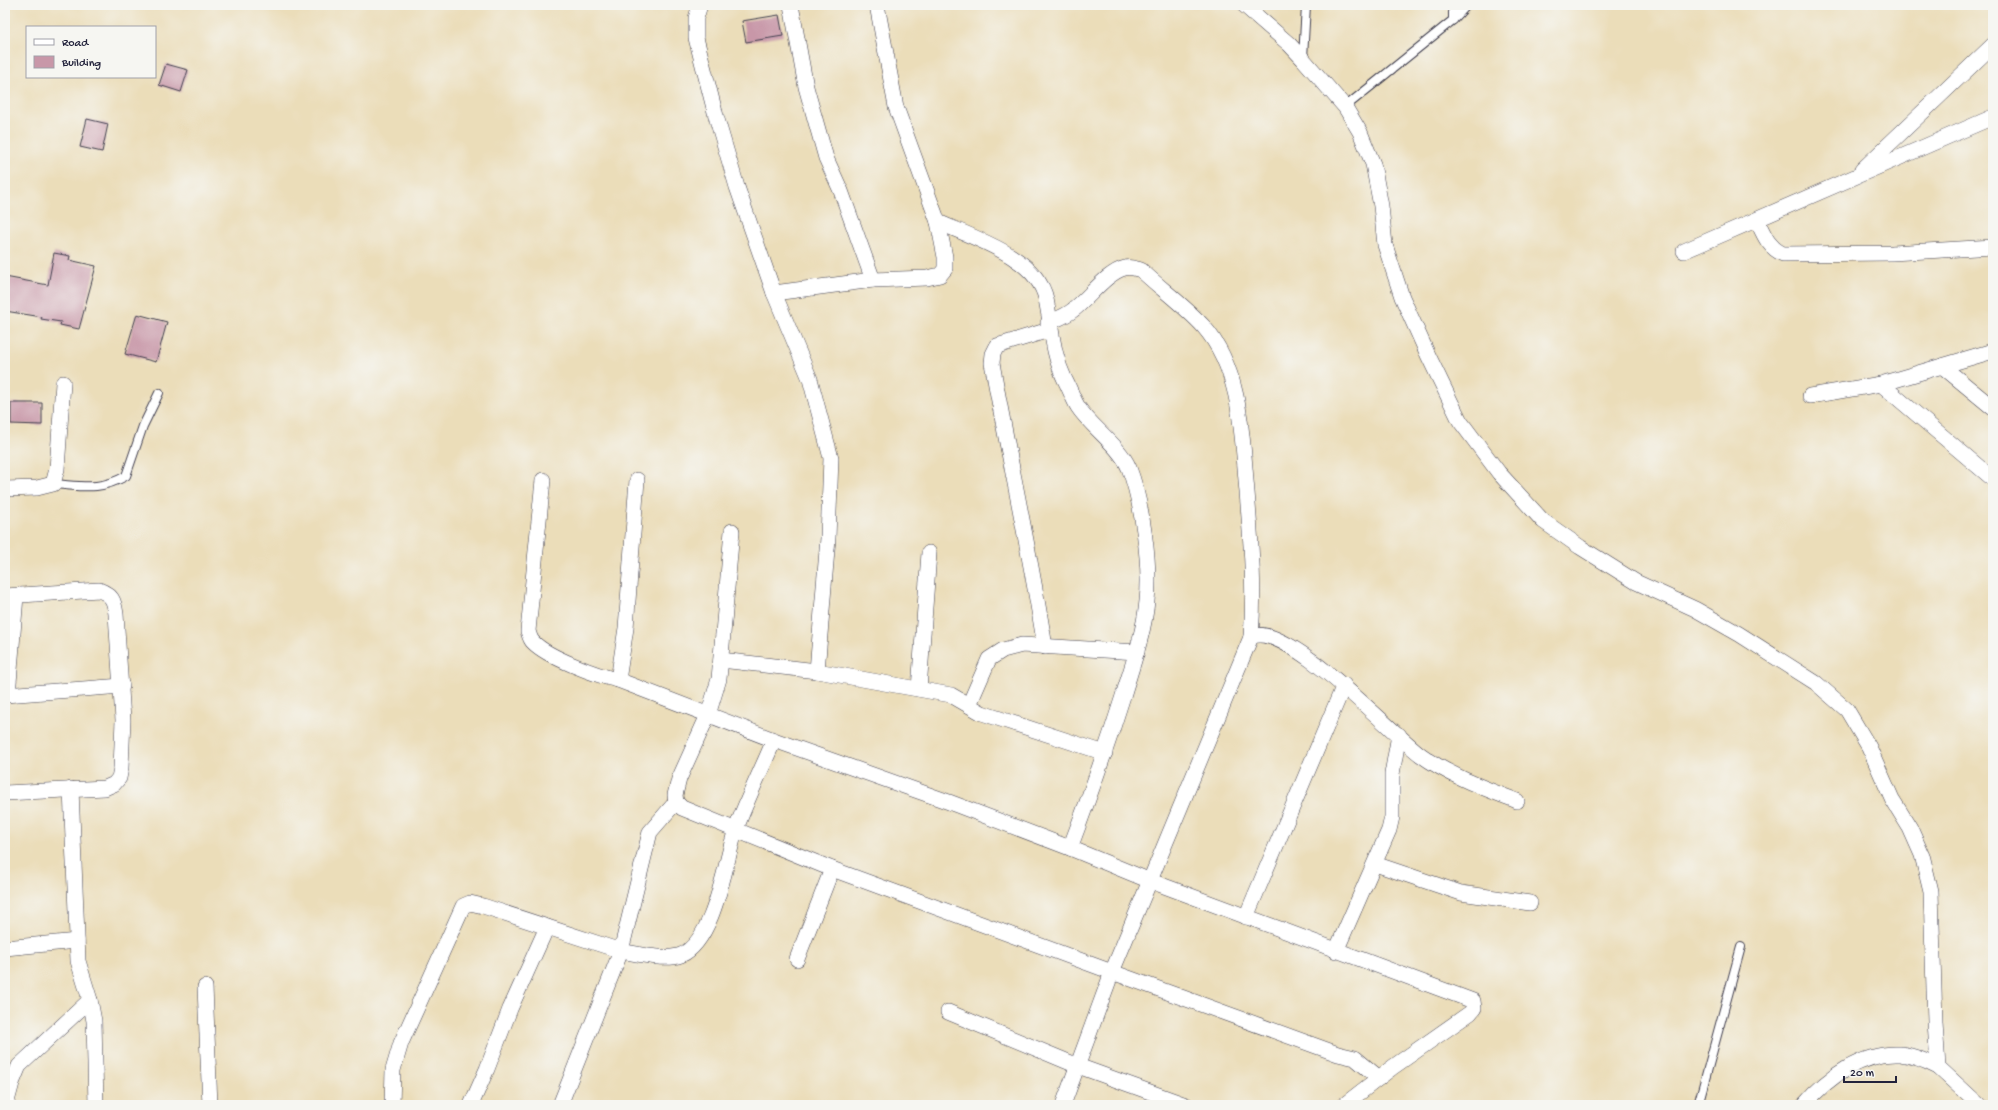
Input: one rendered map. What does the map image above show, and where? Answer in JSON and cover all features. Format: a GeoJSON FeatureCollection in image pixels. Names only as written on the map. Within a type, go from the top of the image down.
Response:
{"type":"FeatureCollection","features":[{"type":"Feature","properties":{"kind":"street"},"geometry":{"type":"LineString","coordinates":[[700,5],[696,18],[696,38],[736,187],[774,293],[810,379],[831,458],[828,538],[817,672]]}},
{"type":"Feature","properties":{"kind":"street"},"geometry":{"type":"LineString","coordinates":[[791,5],[806,87],[826,158],[841,191],[873,280]]}},
{"type":"Feature","properties":{"kind":"street"},"geometry":{"type":"LineString","coordinates":[[774,293],[873,280],[927,278],[940,275],[946,269],[946,257],[938,222],[896,107],[877,5]]}},
{"type":"Feature","properties":{"kind":"street"},"geometry":{"type":"LineString","coordinates":[[1244,5],[1289,44],[1303,59],[1345,107],[1360,132],[1373,164],[1381,206],[1385,245],[1402,297],[1460,421],[1499,473],[1543,521],[1580,547],[1636,582],[1695,609],[1739,634],[1785,665],[1816,683],[1848,710],[1869,747],[1892,799],[1910,828],[1922,855],[1931,892],[1934,1022],[1938,1067]]}},
{"type":"Feature","properties":{"kind":"street"},"geometry":{"type":"LineString","coordinates":[[1855,178],[1993,45]]}},
{"type":"Feature","properties":{"kind":"street"},"geometry":{"type":"LineString","coordinates":[[1684,251],[1993,117]]}},
{"type":"Feature","properties":{"kind":"street"},"geometry":{"type":"LineString","coordinates":[[1757,220],[1767,243],[1775,250],[1783,254],[1892,253],[1993,247]]}},
{"type":"Feature","properties":{"kind":"street"},"geometry":{"type":"LineString","coordinates":[[938,222],[1010,254],[1039,280],[1045,299],[1049,326],[1059,367],[1078,408],[1108,440],[1128,467],[1139,508],[1146,560],[1147,601],[1137,652],[1105,753],[1070,848]]}},
{"type":"Feature","properties":{"kind":"street"},"geometry":{"type":"LineString","coordinates":[[1045,647],[1035,583],[1012,474],[992,363],[992,354],[997,346],[1049,326],[1064,317],[1074,310],[1113,273],[1124,268],[1131,267],[1140,270],[1204,327],[1220,352],[1231,378],[1240,413],[1254,567],[1254,607],[1251,637],[1148,880],[1063,1105]]}},
{"type":"Feature","properties":{"kind":"street"},"geometry":{"type":"LineString","coordinates":[[1810,396],[1880,384],[1993,351]]}},
{"type":"Feature","properties":{"kind":"street"},"geometry":{"type":"LineString","coordinates":[[1942,366],[1993,408]]}},
{"type":"Feature","properties":{"kind":"street"},"geometry":{"type":"LineString","coordinates":[[5,489],[37,488],[53,484],[57,469],[63,382]]}},
{"type":"Feature","properties":{"kind":"street"},"geometry":{"type":"LineString","coordinates":[[1880,384],[1993,480]]}},
{"type":"Feature","properties":{"kind":"street"},"geometry":{"type":"LineString","coordinates":[[543,480],[528,631],[532,641],[542,649],[597,676],[618,680],[774,740],[1070,848],[1148,880],[1336,951],[1470,998],[1474,1005],[1474,1008],[1470,1013],[1344,1105]]}},
{"type":"Feature","properties":{"kind":"street"},"geometry":{"type":"LineString","coordinates":[[618,680],[626,628],[637,480]]}},
{"type":"Feature","properties":{"kind":"street"},"geometry":{"type":"LineString","coordinates":[[732,531],[719,680],[708,715],[679,779],[675,795],[676,802],[682,808],[832,869],[1338,1054],[1355,1058],[1379,1078]]}},
{"type":"Feature","properties":{"kind":"street"},"geometry":{"type":"LineString","coordinates":[[919,689],[929,553]]}},
{"type":"Feature","properties":{"kind":"street"},"geometry":{"type":"LineString","coordinates":[[5,793],[105,788],[114,784],[119,778],[121,768],[123,720],[122,686],[114,599],[108,594],[99,590],[10,596],[7,695],[122,686]]}},
{"type":"Feature","properties":{"kind":"street"},"geometry":{"type":"LineString","coordinates":[[1251,637],[1256,634],[1265,634],[1279,638],[1344,685],[1421,755],[1464,780],[1517,801]]}},
{"type":"Feature","properties":{"kind":"street"},"geometry":{"type":"LineString","coordinates":[[969,705],[989,659],[1003,650],[1022,645],[1137,652]]}},
{"type":"Feature","properties":{"kind":"street"},"geometry":{"type":"LineString","coordinates":[[721,660],[817,672],[951,695],[982,713],[1105,753]]}},
{"type":"Feature","properties":{"kind":"street"},"geometry":{"type":"LineString","coordinates":[[1246,917],[1344,685]]}},
{"type":"Feature","properties":{"kind":"street"},"geometry":{"type":"LineString","coordinates":[[1336,951],[1389,830],[1392,817],[1392,774],[1399,735]]}},
{"type":"Feature","properties":{"kind":"street"},"geometry":{"type":"LineString","coordinates":[[392,1105],[393,1070],[401,1043],[463,906],[470,903],[484,906],[621,952],[658,957],[680,955],[694,946],[715,906],[736,830],[774,740]]}},
{"type":"Feature","properties":{"kind":"street"},"geometry":{"type":"LineString","coordinates":[[71,789],[78,961],[90,1000],[94,1021],[96,1105]]}},
{"type":"Feature","properties":{"kind":"street"},"geometry":{"type":"LineString","coordinates":[[560,1105],[621,952],[650,832],[676,802]]}},
{"type":"Feature","properties":{"kind":"street"},"geometry":{"type":"LineString","coordinates":[[1375,864],[1461,892],[1530,902]]}},
{"type":"Feature","properties":{"kind":"street"},"geometry":{"type":"LineString","coordinates":[[797,959],[832,869]]}},
{"type":"Feature","properties":{"kind":"street"},"geometry":{"type":"LineString","coordinates":[[471,1105],[487,1069],[510,1009],[547,927]]}},
{"type":"Feature","properties":{"kind":"street"},"geometry":{"type":"LineString","coordinates":[[5,948],[77,941]]}},
{"type":"Feature","properties":{"kind":"street"},"geometry":{"type":"LineString","coordinates":[[205,987],[210,1105]]}},
{"type":"Feature","properties":{"kind":"street"},"geometry":{"type":"LineString","coordinates":[[6,1105],[12,1083],[12,1066],[90,1000]]}},
{"type":"Feature","properties":{"kind":"street"},"geometry":{"type":"LineString","coordinates":[[948,1012],[1078,1066],[1186,1105]]}},
{"type":"Feature","properties":{"kind":"street"},"geometry":{"type":"LineString","coordinates":[[1804,1105],[1834,1077],[1865,1059],[1899,1054],[1922,1060],[1938,1067],[1979,1105]]}},
{"type":"Feature","properties":{"kind":"lane"},"geometry":{"type":"LineString","coordinates":[[1303,59],[1306,5]]}},
{"type":"Feature","properties":{"kind":"lane"},"geometry":{"type":"LineString","coordinates":[[1453,5],[1453,20]]}},
{"type":"Feature","properties":{"kind":"lane"},"geometry":{"type":"LineString","coordinates":[[1345,107],[1453,20],[1467,5]]}},
{"type":"Feature","properties":{"kind":"lane"},"geometry":{"type":"LineString","coordinates":[[53,484],[95,487],[112,484],[126,476],[143,426],[159,393]]}},
{"type":"Feature","properties":{"kind":"lane"},"geometry":{"type":"LineString","coordinates":[[1698,1105],[1741,947]]}},
{"type":"Feature","properties":{"kind":"building"},"geometry":{"type":"Polygon","coordinates":[[[779,15],[783,36],[746,42],[742,21],[779,15]]]}},
{"type":"Feature","properties":{"kind":"building"},"geometry":{"type":"Polygon","coordinates":[[[166,64],[188,70],[181,92],[159,85],[166,64]]]}},
{"type":"Feature","properties":{"kind":"building"},"geometry":{"type":"Polygon","coordinates":[[[87,119],[108,124],[102,152],[80,147],[87,119]]]}},
{"type":"Feature","properties":{"kind":"building"},"geometry":{"type":"Polygon","coordinates":[[[54,253],[70,256],[69,260],[96,266],[79,329],[60,325],[61,322],[41,319],[42,317],[5,311],[5,277],[48,285],[54,253]]]}},
{"type":"Feature","properties":{"kind":"building"},"geometry":{"type":"Polygon","coordinates":[[[137,314],[167,322],[156,362],[125,354],[137,314]]]}},
{"type":"Feature","properties":{"kind":"building"},"geometry":{"type":"Polygon","coordinates":[[[11,403],[42,403],[42,425],[11,424],[11,403]]]}}]}
